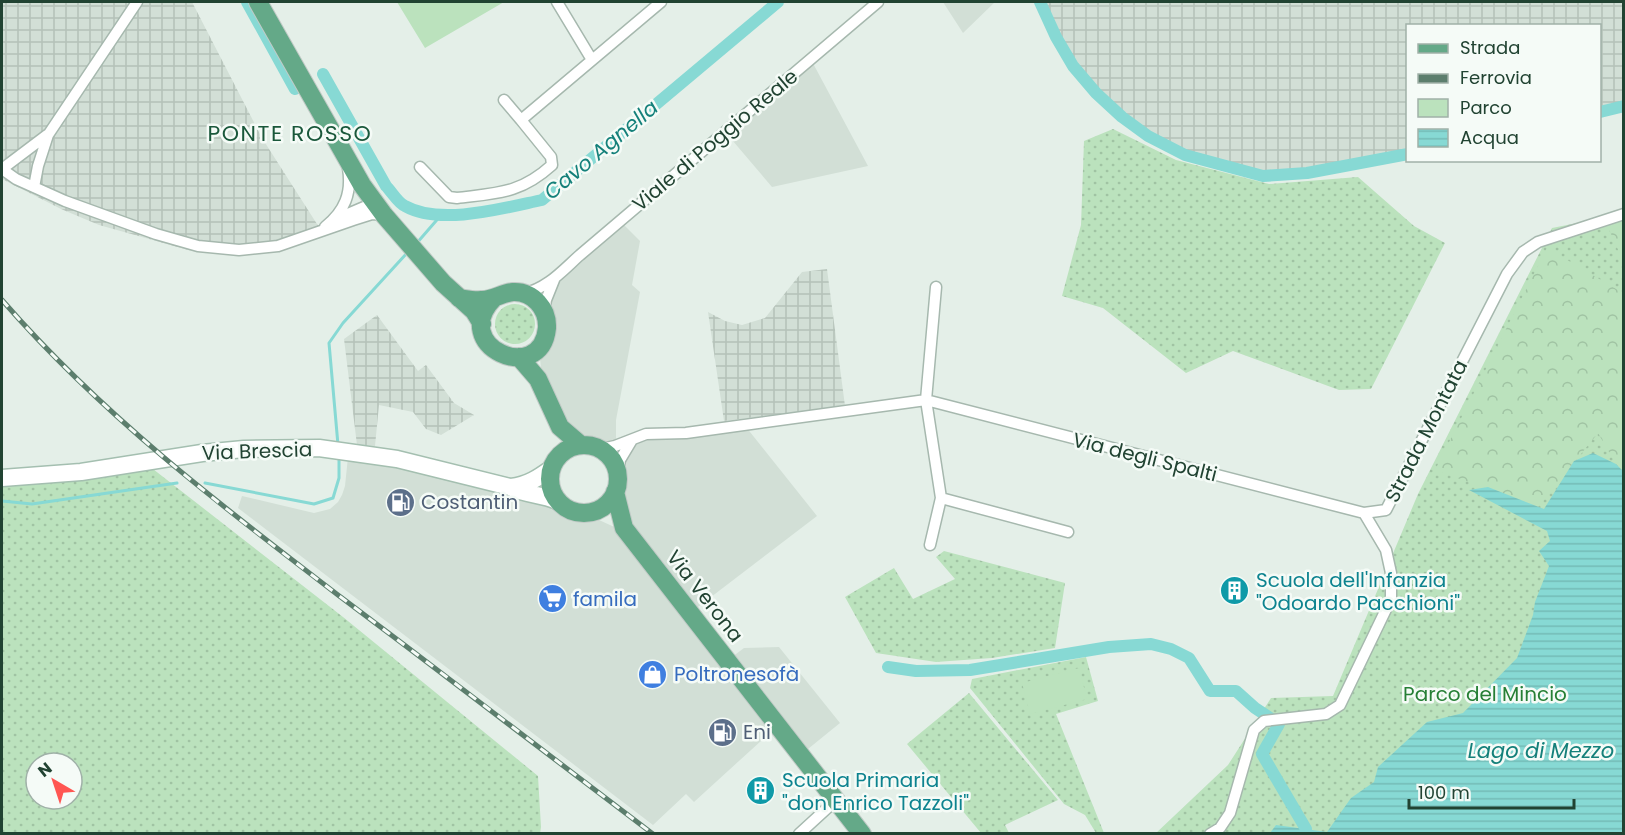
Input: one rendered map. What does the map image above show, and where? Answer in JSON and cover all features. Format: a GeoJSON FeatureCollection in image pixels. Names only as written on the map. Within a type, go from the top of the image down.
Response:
{"type":"FeatureCollection","features":[{"type":"Feature","properties":{"kind":"main road"},"geometry":{"type":"LineString","coordinates":[[258,2],[346,159],[381,210],[412,247],[443,283],[459,298],[474,311],[482,324],[486,342],[494,351],[505,356],[519,357],[538,348],[546,334],[547,322],[538,302],[523,294],[515,292],[482,300],[459,298]]}},
{"type":"Feature","properties":{"kind":"main road"},"geometry":{"type":"LineString","coordinates":[[482,324],[485,311],[494,298]]}},
{"type":"Feature","properties":{"kind":"main road"},"geometry":{"type":"LineString","coordinates":[[538,348],[538,379]]}},
{"type":"Feature","properties":{"kind":"main road"},"geometry":{"type":"LineString","coordinates":[[519,357],[538,379],[560,427],[581,445]]}},
{"type":"Feature","properties":{"kind":"main road"},"geometry":{"type":"LineString","coordinates":[[510,488],[532,482],[556,461],[570,448],[591,445],[601,449],[614,462],[618,472],[618,485],[609,502],[600,509],[588,513],[576,512],[557,501],[550,486],[556,461],[560,427]]}},
{"type":"Feature","properties":{"kind":"main road","name":"Via Brescia"},"geometry":{"type":"LineString","coordinates":[[2,478],[81,472],[193,454],[234,450],[324,449],[397,459],[557,501]]}},
{"type":"Feature","properties":{"kind":"main road","name":"Via Verona"},"geometry":{"type":"LineString","coordinates":[[615,492],[624,528],[862,834]]}},
{"type":"Feature","properties":{"kind":"main road","name":"Via Verona"},"geometry":{"type":"LineString","coordinates":[[588,513],[603,517],[624,528]]}},
{"type":"Feature","properties":{"kind":"street"},"geometry":{"type":"LineString","coordinates":[[34,187],[48,135],[137,2]]}},
{"type":"Feature","properties":{"kind":"street"},"geometry":{"type":"LineString","coordinates":[[557,2],[592,60]]}},
{"type":"Feature","properties":{"kind":"street"},"geometry":{"type":"LineString","coordinates":[[521,120],[660,2]]}},
{"type":"Feature","properties":{"kind":"street","name":"Viale di Poggio Reale"},"geometry":{"type":"LineString","coordinates":[[523,294],[554,280],[580,255],[878,2]]}},
{"type":"Feature","properties":{"kind":"street"},"geometry":{"type":"LineString","coordinates":[[420,167],[449,198],[457,198],[511,191],[552,165],[551,157],[504,100]]}},
{"type":"Feature","properties":{"kind":"street"},"geometry":{"type":"LineString","coordinates":[[48,135],[2,169],[34,187],[106,217],[198,246],[238,250],[278,246],[381,210]]}},
{"type":"Feature","properties":{"kind":"street"},"geometry":{"type":"LineString","coordinates":[[332,222],[342,210],[349,192],[350,177],[346,159]]}},
{"type":"Feature","properties":{"kind":"street"},"geometry":{"type":"LineString","coordinates":[[322,229],[363,207],[381,210]]}},
{"type":"Feature","properties":{"kind":"street","name":"Strada Montata"},"geometry":{"type":"LineString","coordinates":[[1210,834],[1220,828],[1230,813],[1254,730],[1264,722],[1326,714],[1340,705],[1390,599],[1391,573],[1386,550],[1364,513],[1386,510],[1507,274],[1523,252],[1538,242],[1623,214]]}},
{"type":"Feature","properties":{"kind":"street","name":"Viale di Poggio Reale"},"geometry":{"type":"LineString","coordinates":[[544,313],[546,300],[554,280]]}},
{"type":"Feature","properties":{"kind":"street"},"geometry":{"type":"LineString","coordinates":[[930,545],[940,498],[926,400],[936,287]]}},
{"type":"Feature","properties":{"kind":"street","name":"Via degli Spalti"},"geometry":{"type":"LineString","coordinates":[[601,449],[646,434],[686,433],[926,400],[1364,513]]}},
{"type":"Feature","properties":{"kind":"street"},"geometry":{"type":"LineString","coordinates":[[618,472],[620,460],[632,439]]}},
{"type":"Feature","properties":{"kind":"street"},"geometry":{"type":"LineString","coordinates":[[940,498],[1068,532]]}},
{"type":"Feature","properties":{"kind":"street"},"geometry":{"type":"LineString","coordinates":[[799,834],[836,801]]}},
{"type":"Feature","properties":{"kind":"shaded area"},"geometry":{"type":"Polygon","coordinates":[[[2,2],[192,2],[262,138],[324,235],[280,251],[237,255],[192,251],[99,225],[61,209],[2,179],[2,2]]]}},
{"type":"Feature","properties":{"kind":"shaded area"},"geometry":{"type":"Polygon","coordinates":[[[943,2],[995,2],[963,33],[943,2]]]}},
{"type":"Feature","properties":{"kind":"shaded area"},"geometry":{"type":"Polygon","coordinates":[[[1040,2],[1623,2],[1623,106],[1601,112],[1601,24],[1406,24],[1406,154],[1307,173],[1263,176],[1185,155],[1148,136],[1122,117],[1096,93],[1073,66],[1056,37],[1040,2]]]}},
{"type":"Feature","properties":{"kind":"shaded area"},"geometry":{"type":"Polygon","coordinates":[[[808,54],[868,166],[772,187],[721,127],[808,54]]]}},
{"type":"Feature","properties":{"kind":"shaded area"},"geometry":{"type":"Polygon","coordinates":[[[622,223],[640,241],[632,285],[640,292],[616,420],[616,440],[600,444],[592,440],[583,440],[572,432],[542,378],[540,358],[551,296],[558,280],[622,223]]]}},
{"type":"Feature","properties":{"kind":"shaded area"},"geometry":{"type":"Polygon","coordinates":[[[827,269],[845,406],[724,421],[708,312],[725,321],[742,325],[765,318],[802,272],[827,269]]]}},
{"type":"Feature","properties":{"kind":"shaded area"},"geometry":{"type":"Polygon","coordinates":[[[377,315],[418,371],[426,365],[454,403],[474,415],[441,435],[426,429],[413,412],[379,405],[375,446],[357,445],[344,339],[377,315]]]}},
{"type":"Feature","properties":{"kind":"shaded area"},"geometry":{"type":"Polygon","coordinates":[[[746,427],[817,516],[694,610],[627,527],[619,493],[624,461],[634,441],[647,436],[746,427]]]}},
{"type":"Feature","properties":{"kind":"shaded area"},"geometry":{"type":"Polygon","coordinates":[[[348,457],[396,462],[557,503],[568,512],[588,515],[621,530],[774,729],[694,802],[686,794],[653,825],[238,508],[242,496],[314,513],[330,509],[342,495],[348,457]]]}},
{"type":"Feature","properties":{"kind":"shaded area"},"geometry":{"type":"Polygon","coordinates":[[[779,647],[840,723],[803,753],[732,657],[744,648],[779,647]]]}},
{"type":"Feature","properties":{"kind":"green space"},"geometry":{"type":"Polygon","coordinates":[[[397,2],[504,2],[425,48],[397,2]]]}},
{"type":"Feature","properties":{"kind":"green space"},"geometry":{"type":"Polygon","coordinates":[[[1113,129],[1176,160],[1269,184],[1358,177],[1414,226],[1445,243],[1371,389],[1339,390],[1233,351],[1186,373],[1103,308],[1062,296],[1081,225],[1084,141],[1113,129]]]}},
{"type":"Feature","properties":{"kind":"green space","name":"Parco del Mincio"},"geometry":{"type":"Polygon","coordinates":[[[1623,214],[1623,833],[1155,834],[1228,765],[1271,698],[1333,696],[1418,494],[1552,228],[1623,214]]]}},
{"type":"Feature","properties":{"kind":"green space"},"geometry":{"type":"Polygon","coordinates":[[[1623,214],[1623,261],[1604,218],[1623,214]]]}},
{"type":"Feature","properties":{"kind":"green space"},"geometry":{"type":"Polygon","coordinates":[[[1547,248],[1623,293],[1623,471],[1616,464],[1598,433],[1538,507],[1435,470],[1547,248]]]}},
{"type":"Feature","properties":{"kind":"green space"},"geometry":{"type":"Polygon","coordinates":[[[515,304],[523,305],[529,310],[534,316],[534,332],[529,338],[523,343],[515,344],[507,343],[501,338],[496,332],[495,324],[496,316],[501,310],[507,305],[515,304]]]}},
{"type":"Feature","properties":{"kind":"green space"},"geometry":{"type":"Polygon","coordinates":[[[144,462],[343,617],[538,776],[540,834],[2,834],[2,476],[144,462]]]}},
{"type":"Feature","properties":{"kind":"green space"},"geometry":{"type":"Polygon","coordinates":[[[944,551],[1065,583],[1055,648],[992,658],[936,662],[876,653],[845,597],[894,568],[913,599],[955,579],[936,557],[944,551]]]}},
{"type":"Feature","properties":{"kind":"green space"},"geometry":{"type":"Polygon","coordinates":[[[1086,657],[1098,701],[1056,714],[1104,833],[1096,833],[1085,815],[1064,804],[970,688],[972,679],[1086,657]]]}},
{"type":"Feature","properties":{"kind":"green space"},"geometry":{"type":"Polygon","coordinates":[[[1079,668],[1087,699],[1030,714],[1022,683],[1079,668]]]}},
{"type":"Feature","properties":{"kind":"green space"},"geometry":{"type":"Polygon","coordinates":[[[969,693],[1058,800],[1005,825],[1009,833],[981,833],[907,744],[969,693]]]}},
{"type":"Feature","properties":{"kind":"water","name":"Lago di Mezzo"},"geometry":{"type":"Polygon","coordinates":[[[1593,453],[1616,464],[1623,471],[1623,833],[1270,833],[1276,825],[1327,832],[1351,798],[1374,782],[1378,767],[1427,722],[1463,713],[1517,658],[1549,566],[1539,551],[1550,541],[1547,531],[1469,490],[1488,487],[1544,509],[1574,461],[1593,453]]]}},
{"type":"Feature","properties":{"kind":"waterway","name":"Cavo Agnella"},"geometry":{"type":"LineString","coordinates":[[247,2],[295,89]]}},
{"type":"Feature","properties":{"kind":"waterway","name":"Cavo Agnella"},"geometry":{"type":"LineString","coordinates":[[323,74],[386,186],[402,205],[419,212],[436,215],[491,211],[542,200],[778,2]]}},
{"type":"Feature","properties":{"kind":"waterway","name":"Cavo Agnella"},"geometry":{"type":"LineString","coordinates":[[1040,2],[1056,37],[1073,66],[1096,93],[1122,117],[1148,136],[1185,155],[1263,176],[1307,173],[1406,154]]}},
{"type":"Feature","properties":{"kind":"waterway","name":"Cavo Agnella"},"geometry":{"type":"LineString","coordinates":[[1601,112],[1624,106]]}},
{"type":"Feature","properties":{"kind":"waterway"},"geometry":{"type":"LineString","coordinates":[[416,244],[442,214]]}},
{"type":"Feature","properties":{"kind":"waterway"},"geometry":{"type":"LineString","coordinates":[[338,445],[329,343],[343,323],[407,253]]}},
{"type":"Feature","properties":{"kind":"waterway"},"geometry":{"type":"LineString","coordinates":[[205,483],[314,504],[333,498],[339,478],[339,457]]}},
{"type":"Feature","properties":{"kind":"waterway"},"geometry":{"type":"LineString","coordinates":[[2,501],[32,504],[177,483]]}},
{"type":"Feature","properties":{"kind":"waterway"},"geometry":{"type":"LineString","coordinates":[[888,667],[916,671],[970,670],[1109,647],[1151,644],[1171,649],[1189,658],[1210,691],[1236,691],[1255,708],[1279,724],[1262,754],[1306,829]]}},
{"type":"Feature","properties":{"kind":"railway"},"geometry":{"type":"LineString","coordinates":[[2,300],[81,382],[164,458],[297,563],[653,834]]}},
{"type":"Feature","properties":{"kind":"place","name":"Costantin"},"geometry":{"type":"Point","coordinates":[400,502]}},
{"type":"Feature","properties":{"kind":"place","name":"Scuola dell'Infanzia \"Odoardo Pacchioni\""},"geometry":{"type":"Point","coordinates":[1235,591]}},
{"type":"Feature","properties":{"kind":"place","name":"famila"},"geometry":{"type":"Point","coordinates":[552,599]}},
{"type":"Feature","properties":{"kind":"place","name":"Poltronesofà"},"geometry":{"type":"Point","coordinates":[653,674]}},
{"type":"Feature","properties":{"kind":"place","name":"Eni"},"geometry":{"type":"Point","coordinates":[722,732]}},
{"type":"Feature","properties":{"kind":"place","name":"Scuola Primaria \"don Enrico Tazzoli\""},"geometry":{"type":"Point","coordinates":[761,791]}},
{"type":"Feature","properties":{"kind":"district","name":"PONTE ROSSO"},"geometry":{"type":"Point","coordinates":[290,133]}}]}
